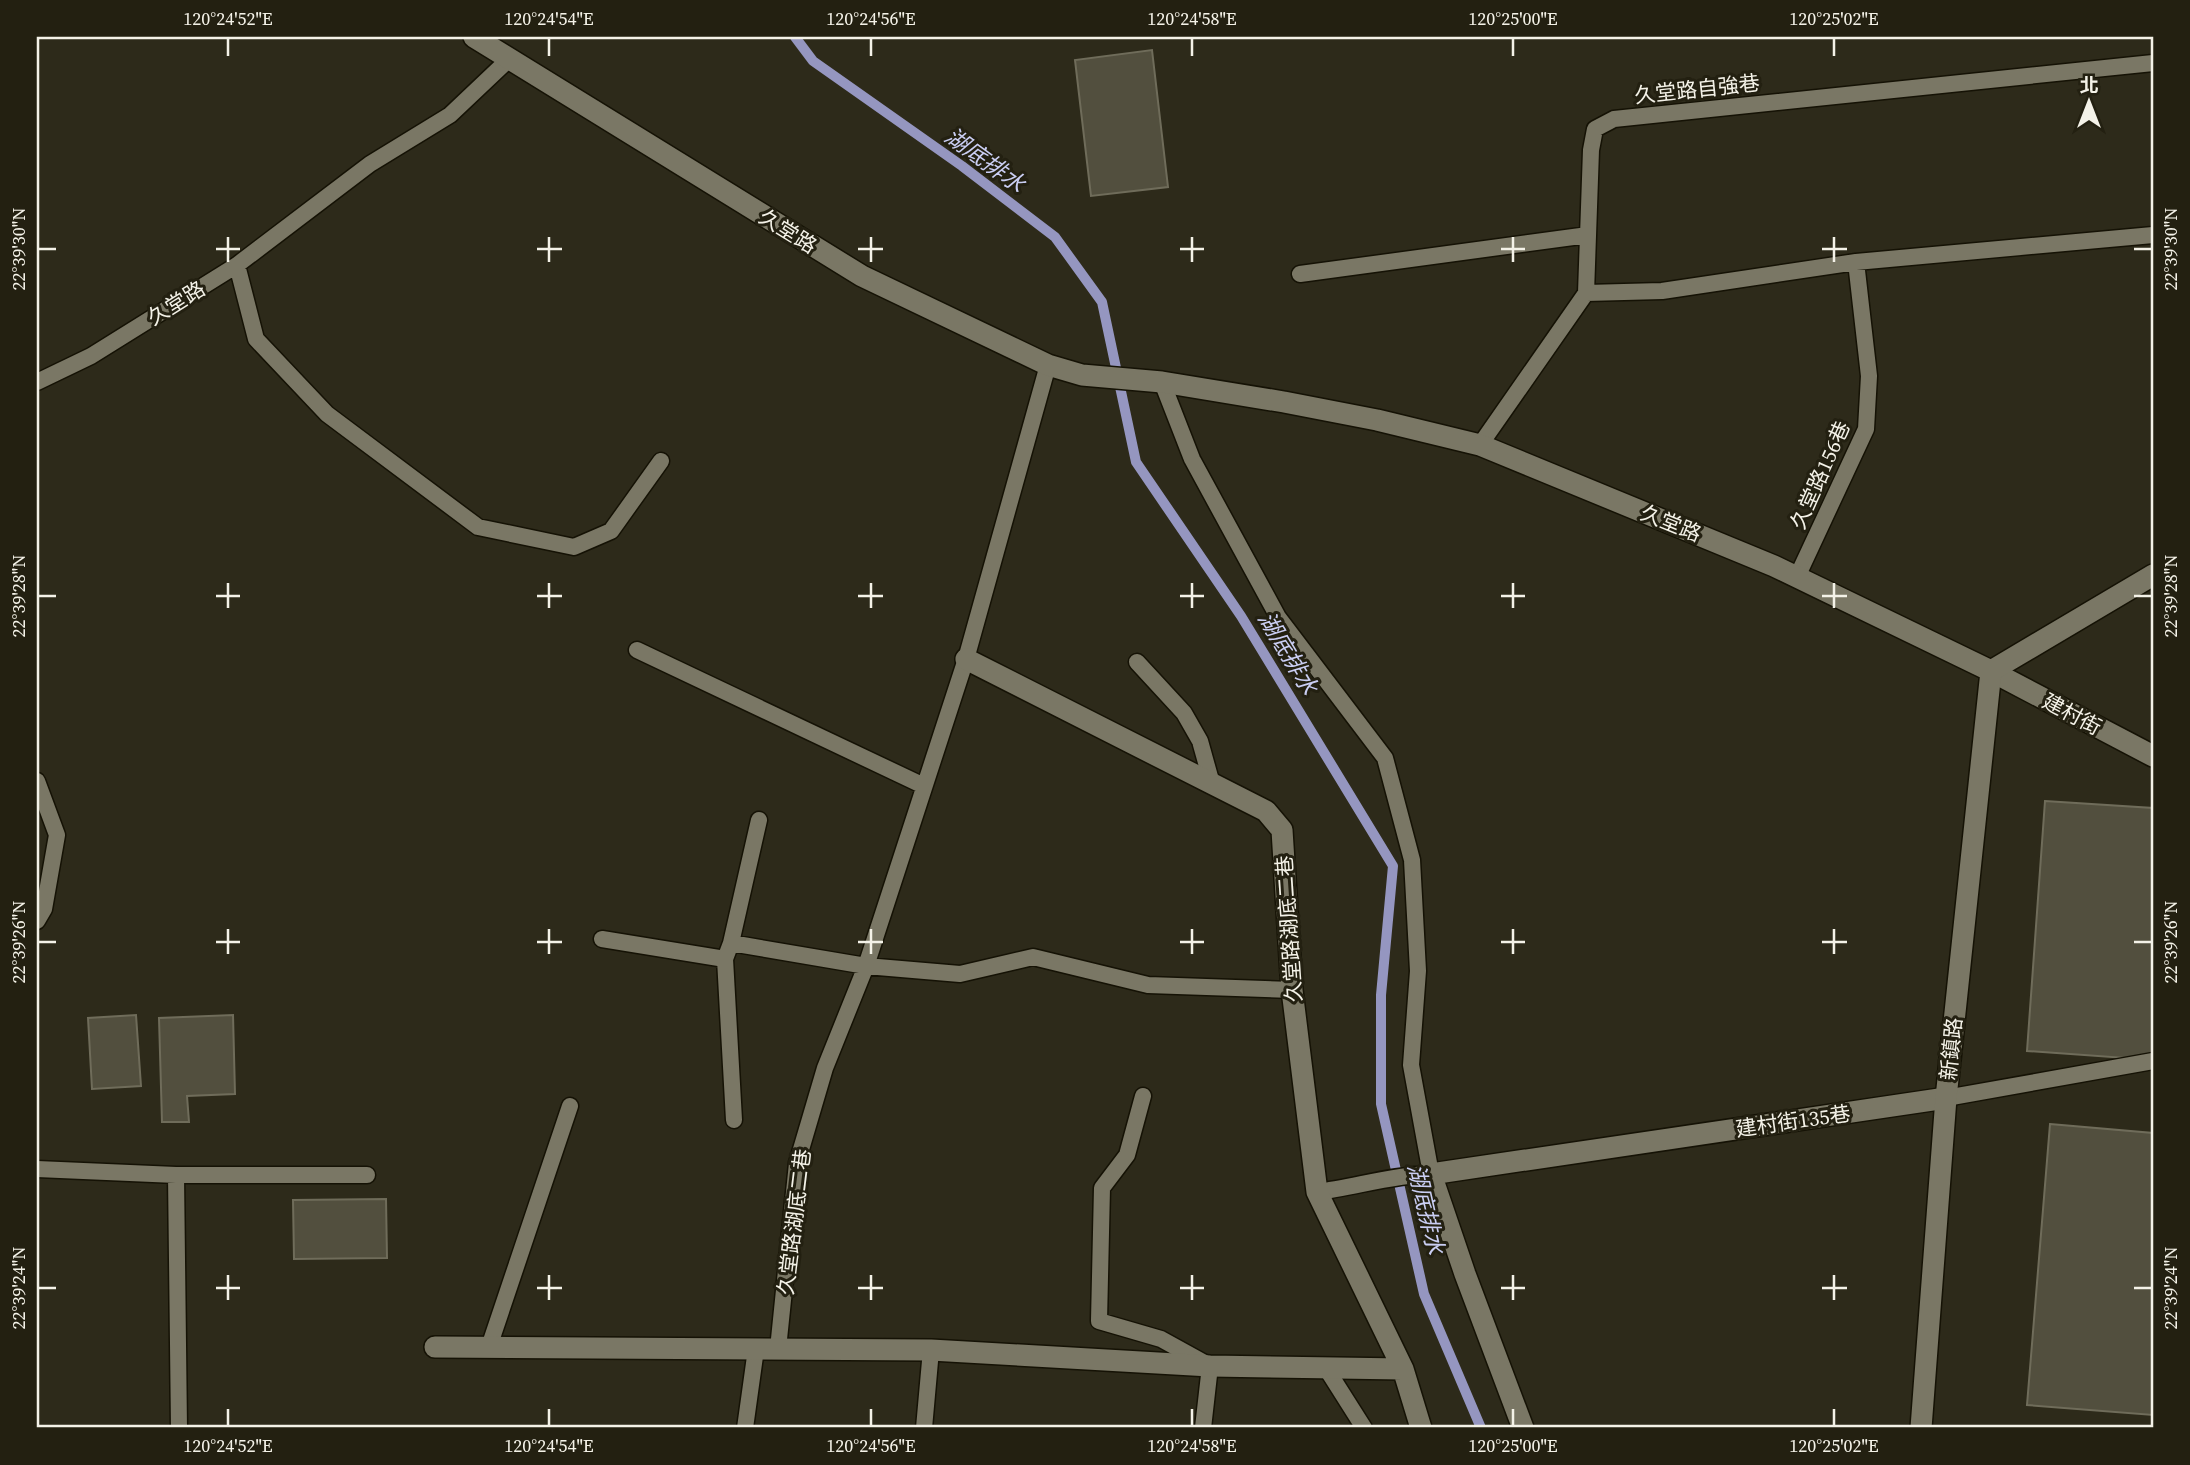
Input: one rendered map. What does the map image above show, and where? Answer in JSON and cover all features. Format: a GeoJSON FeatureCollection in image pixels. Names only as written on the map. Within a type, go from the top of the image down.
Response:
{"type":"FeatureCollection","features":[{"type":"Feature","properties":{"kind":"street","name":"久堂路"},"geometry":{"type":"LineString","coordinates":[[474,37],[862,276],[1048,365],[1082,375],[1156,381],[1310,407],[1480,445],[1797,577],[1992,671]]}},
{"type":"Feature","properties":{"kind":"street"},"geometry":{"type":"LineString","coordinates":[[1992,671],[2153,575]]}},
{"type":"Feature","properties":{"kind":"street","name":"久堂路湖底二巷"},"geometry":{"type":"LineString","coordinates":[[966,659],[1266,811],[1282,830],[1292,990],[1317,1192],[1403,1369],[1421,1428]]}},
{"type":"Feature","properties":{"kind":"street","name":"建村街"},"geometry":{"type":"LineString","coordinates":[[1992,671],[2153,757]]}},
{"type":"Feature","properties":{"kind":"street","name":"新鎮路"},"geometry":{"type":"LineString","coordinates":[[1921,1428],[1946,1098],[1992,671]]}},
{"type":"Feature","properties":{"kind":"street","name":"建村街135巷"},"geometry":{"type":"LineString","coordinates":[[1423,1174],[1946,1098]]}},
{"type":"Feature","properties":{"kind":"street"},"geometry":{"type":"LineString","coordinates":[[1423,1174],[1465,1274],[1523,1428]]}},
{"type":"Feature","properties":{"kind":"street"},"geometry":{"type":"LineString","coordinates":[[435,1347],[931,1350],[1210,1366],[1403,1369]]}},
{"type":"Feature","properties":{"kind":"lane","name":"久堂路"},"geometry":{"type":"LineString","coordinates":[[37,382],[91,355],[237,265],[369,164],[450,115],[508,60]]}},
{"type":"Feature","properties":{"kind":"lane","name":"久堂路自強巷"},"geometry":{"type":"LineString","coordinates":[[1586,293],[1591,150],[1595,129],[1614,119],[2153,63]]}},
{"type":"Feature","properties":{"kind":"lane"},"geometry":{"type":"LineString","coordinates":[[1300,274],[1588,235]]}},
{"type":"Feature","properties":{"kind":"lane"},"geometry":{"type":"LineString","coordinates":[[1480,445],[1586,293],[1662,291],[1856,262],[2153,235]]}},
{"type":"Feature","properties":{"kind":"lane","name":"久堂路156巷"},"geometry":{"type":"LineString","coordinates":[[1797,577],[1866,429],[1870,376],[1856,262]]}},
{"type":"Feature","properties":{"kind":"lane"},"geometry":{"type":"LineString","coordinates":[[237,265],[256,339],[327,414],[478,527],[574,547],[611,531],[661,461]]}},
{"type":"Feature","properties":{"kind":"lane","name":"久堂路湖底二巷"},"geometry":{"type":"LineString","coordinates":[[778,1349],[797,1163],[825,1068],[866,966],[966,659],[1048,365]]}},
{"type":"Feature","properties":{"kind":"lane"},"geometry":{"type":"LineString","coordinates":[[1156,381],[1192,459],[1278,617],[1385,758],[1412,860],[1418,971],[1412,1065],[1423,1174],[1317,1192]]}},
{"type":"Feature","properties":{"kind":"lane"},"geometry":{"type":"LineString","coordinates":[[637,650],[924,786]]}},
{"type":"Feature","properties":{"kind":"lane"},"geometry":{"type":"LineString","coordinates":[[1137,662],[1184,713],[1200,741],[1212,783]]}},
{"type":"Feature","properties":{"kind":"lane"},"geometry":{"type":"LineString","coordinates":[[37,781],[57,835],[44,909],[37,921]]}},
{"type":"Feature","properties":{"kind":"lane"},"geometry":{"type":"LineString","coordinates":[[734,1120],[725,959],[732,943],[759,820]]}},
{"type":"Feature","properties":{"kind":"lane"},"geometry":{"type":"LineString","coordinates":[[602,939],[725,959]]}},
{"type":"Feature","properties":{"kind":"lane"},"geometry":{"type":"LineString","coordinates":[[732,943],[866,966],[960,974],[1033,957],[1148,985],[1292,990]]}},
{"type":"Feature","properties":{"kind":"lane","name":"建村街135巷"},"geometry":{"type":"LineString","coordinates":[[1946,1098],[2153,1061]]}},
{"type":"Feature","properties":{"kind":"lane"},"geometry":{"type":"LineString","coordinates":[[1143,1096],[1127,1155],[1102,1188],[1099,1321],[1161,1339],[1210,1366],[1202,1428]]}},
{"type":"Feature","properties":{"kind":"lane"},"geometry":{"type":"LineString","coordinates":[[489,1347],[570,1106]]}},
{"type":"Feature","properties":{"kind":"lane"},"geometry":{"type":"LineString","coordinates":[[37,1169],[176,1175],[367,1175]]}},
{"type":"Feature","properties":{"kind":"lane"},"geometry":{"type":"LineString","coordinates":[[176,1175],[179,1428]]}},
{"type":"Feature","properties":{"kind":"lane"},"geometry":{"type":"LineString","coordinates":[[745,1428],[756,1349]]}},
{"type":"Feature","properties":{"kind":"lane"},"geometry":{"type":"LineString","coordinates":[[924,1428],[931,1350]]}},
{"type":"Feature","properties":{"kind":"lane"},"geometry":{"type":"LineString","coordinates":[[1326,1368],[1364,1428]]}},
{"type":"Feature","properties":{"kind":"building"},"geometry":{"type":"Polygon","coordinates":[[[1152,50],[1168,187],[1091,196],[1075,60],[1152,50]]]}},
{"type":"Feature","properties":{"kind":"building"},"geometry":{"type":"Polygon","coordinates":[[[2045,801],[2153,808],[2153,1060],[2027,1051],[2045,801]]]}},
{"type":"Feature","properties":{"kind":"building"},"geometry":{"type":"Polygon","coordinates":[[[136,1015],[141,1086],[92,1089],[88,1018],[136,1015]]]}},
{"type":"Feature","properties":{"kind":"building"},"geometry":{"type":"Polygon","coordinates":[[[233,1015],[235,1094],[187,1096],[189,1122],[162,1122],[159,1018],[233,1015]]]}},
{"type":"Feature","properties":{"kind":"building"},"geometry":{"type":"Polygon","coordinates":[[[2050,1124],[2153,1133],[2153,1415],[2027,1405],[2050,1124]]]}},
{"type":"Feature","properties":{"kind":"building"},"geometry":{"type":"Polygon","coordinates":[[[386,1199],[387,1258],[294,1259],[293,1200],[386,1199]]]}},
{"type":"Feature","properties":{"kind":"waterway","name":"湖底排水"},"geometry":{"type":"LineString","coordinates":[[795,37],[813,61],[962,166],[1055,237],[1102,302],[1136,462],[1241,616],[1393,866],[1381,995],[1381,1104],[1424,1294],[1481,1428]]}}]}
